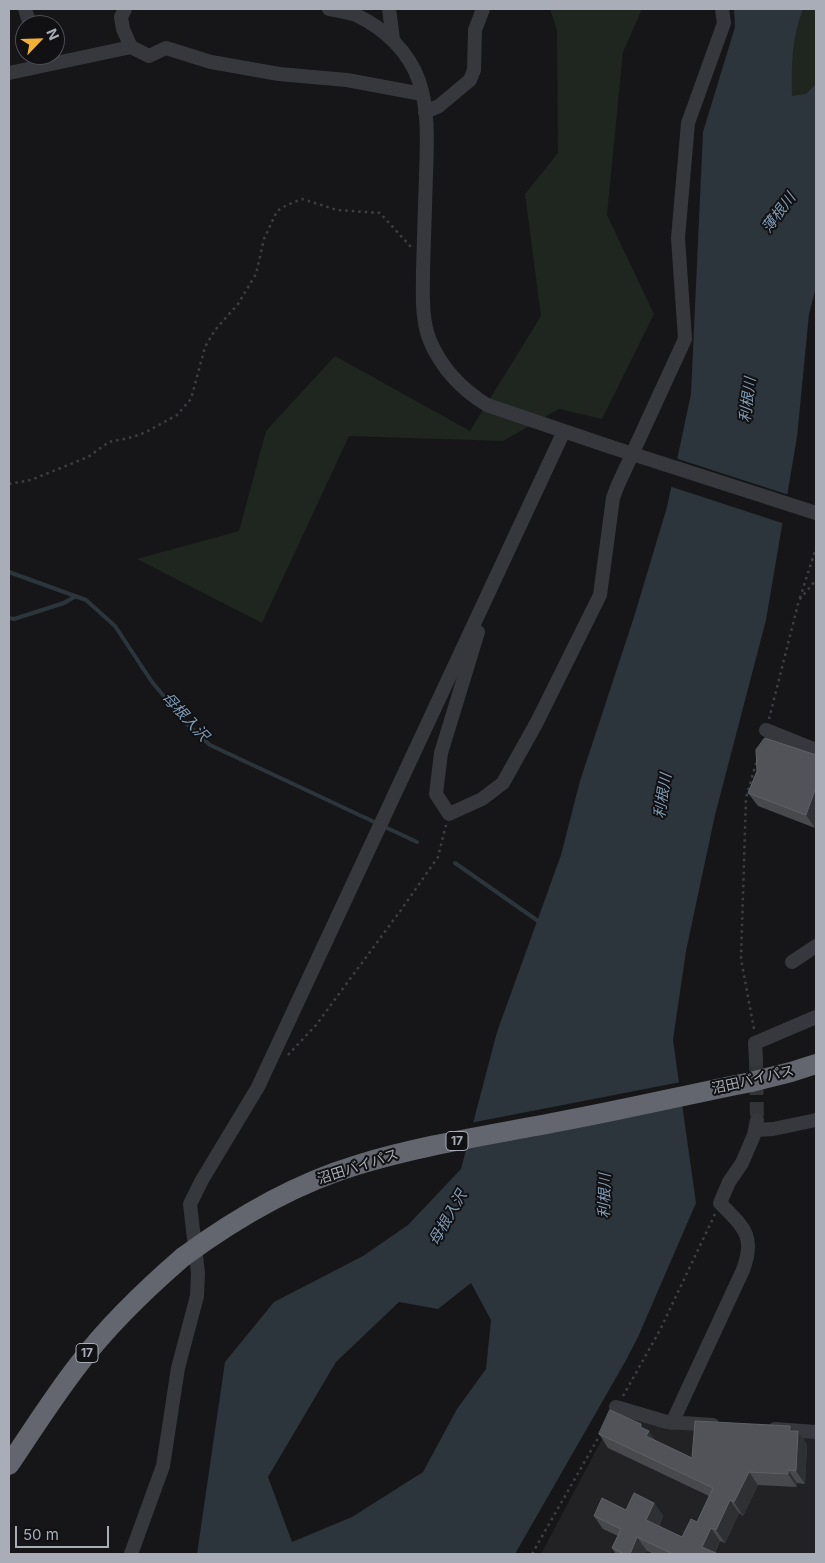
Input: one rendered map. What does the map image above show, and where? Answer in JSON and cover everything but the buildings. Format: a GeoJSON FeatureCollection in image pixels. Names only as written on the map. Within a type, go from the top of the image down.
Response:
{"type":"FeatureCollection","features":[{"type":"Feature","properties":{"kind":"highway","name":"沼田バイパス"},"geometry":{"type":"LineString","coordinates":[[9,1464],[79,1364],[104,1333],[139,1296],[183,1257],[216,1232],[302,1186],[356,1165],[424,1147],[589,1116],[751,1082],[816,1064]]}},
{"type":"Feature","properties":{"kind":"street"},"geometry":{"type":"LineString","coordinates":[[125,9],[122,17],[123,29],[131,47]]}},
{"type":"Feature","properties":{"kind":"street"},"geometry":{"type":"LineString","coordinates":[[329,9],[357,15],[393,39],[411,63],[419,81],[426,112],[427,143],[424,312],[430,340],[441,362],[455,380],[470,394],[487,404],[611,447],[816,512]]}},
{"type":"Feature","properties":{"kind":"street"},"geometry":{"type":"LineString","coordinates":[[389,9],[393,39]]}},
{"type":"Feature","properties":{"kind":"street"},"geometry":{"type":"LineString","coordinates":[[426,112],[439,106],[470,80],[474,70],[476,30],[483,9]]}},
{"type":"Feature","properties":{"kind":"street"},"geometry":{"type":"LineString","coordinates":[[489,592],[441,753],[436,794],[449,814],[482,800],[503,783],[538,722],[600,595],[615,492],[685,339],[678,238],[688,123],[724,23],[722,9]]}},
{"type":"Feature","properties":{"kind":"street"},"geometry":{"type":"LineString","coordinates":[[65,57],[131,47],[149,56],[166,48],[211,62],[279,74],[347,80],[422,94]]}},
{"type":"Feature","properties":{"kind":"street"},"geometry":{"type":"LineString","coordinates":[[9,73],[31,65]]}},
{"type":"Feature","properties":{"kind":"street"},"geometry":{"type":"LineString","coordinates":[[131,1554],[163,1466],[178,1368],[197,1296],[198,1274],[190,1204],[202,1180],[258,1087],[564,431]]}},
{"type":"Feature","properties":{"kind":"street"},"geometry":{"type":"LineString","coordinates":[[766,730],[816,750]]}},
{"type":"Feature","properties":{"kind":"street"},"geometry":{"type":"LineString","coordinates":[[792,962],[816,946]]}},
{"type":"Feature","properties":{"kind":"street"},"geometry":{"type":"LineString","coordinates":[[756,1060],[755,1043],[816,1017]]}},
{"type":"Feature","properties":{"kind":"street"},"geometry":{"type":"LineString","coordinates":[[672,1422],[748,1256],[749,1240],[737,1221],[720,1203],[729,1182],[742,1163],[756,1125],[773,1129],[816,1120]]}},
{"type":"Feature","properties":{"kind":"street"},"geometry":{"type":"LineString","coordinates":[[616,1407],[672,1422],[730,1426]]}},
{"type":"Feature","properties":{"kind":"street"},"geometry":{"type":"LineString","coordinates":[[759,1428],[816,1432]]}},
{"type":"Feature","properties":{"kind":"path"},"geometry":{"type":"LineString","coordinates":[[9,484],[31,480],[88,457],[109,442],[146,432],[177,415],[191,399],[205,347],[216,330],[238,304],[256,274],[264,239],[277,211],[286,205],[302,199],[336,210],[380,213],[424,261]]}},
{"type":"Feature","properties":{"kind":"path"},"geometry":{"type":"LineString","coordinates":[[766,730],[799,600],[816,548]]}},
{"type":"Feature","properties":{"kind":"path"},"geometry":{"type":"LineString","coordinates":[[799,600],[816,580]]}},
{"type":"Feature","properties":{"kind":"path"},"geometry":{"type":"LineString","coordinates":[[755,1043],[754,1027],[741,959],[746,798],[758,756]]}},
{"type":"Feature","properties":{"kind":"path"},"geometry":{"type":"LineString","coordinates":[[284,1059],[316,1025],[438,857],[449,814]]}},
{"type":"Feature","properties":{"kind":"path"},"geometry":{"type":"LineString","coordinates":[[616,1407],[660,1330],[720,1203]]}},
{"type":"Feature","properties":{"kind":"path"},"geometry":{"type":"LineString","coordinates":[[532,1554],[602,1433]]}},
{"type":"Feature","properties":{"kind":"shaded area"},"geometry":{"type":"Polygon","coordinates":[[[550,9],[642,9],[623,52],[607,215],[654,314],[602,419],[559,409],[503,441],[349,436],[262,623],[137,559],[239,531],[266,431],[335,356],[470,431],[541,316],[525,194],[558,153],[557,31],[550,9]]]}},
{"type":"Feature","properties":{"kind":"shaded area"},"geometry":{"type":"Polygon","coordinates":[[[761,9],[816,9],[816,141],[728,213],[761,9]]]}},
{"type":"Feature","properties":{"kind":"shaded area"},"geometry":{"type":"Polygon","coordinates":[[[617,1411],[816,1435],[815,1554],[541,1554],[617,1411]]]}},
{"type":"Feature","properties":{"kind":"water"},"geometry":{"type":"Polygon","coordinates":[[[734,9],[803,9],[796,30],[793,51],[792,96],[806,94],[816,84],[816,287],[809,314],[797,437],[766,620],[715,815],[686,951],[673,1040],[696,1203],[638,1337],[515,1554],[197,1554],[225,1362],[274,1302],[363,1256],[408,1225],[461,1169],[497,1032],[561,855],[580,781],[634,617],[667,507],[691,394],[703,132],[735,27],[734,9]],[[471,1283],[438,1309],[399,1302],[336,1362],[268,1477],[292,1542],[352,1517],[423,1472],[457,1409],[486,1369],[491,1320],[471,1283]]]}},
{"type":"Feature","properties":{"kind":"pier"},"geometry":{"type":"Polygon","coordinates":[[[675,458],[789,495],[785,524],[669,486],[675,458]]]}},
{"type":"Feature","properties":{"kind":"pier"},"geometry":{"type":"Polygon","coordinates":[[[681,1082],[684,1104],[464,1148],[470,1123],[681,1082]]]}},
{"type":"Feature","properties":{"kind":"waterway","name":"母根入沢"},"geometry":{"type":"LineString","coordinates":[[9,572],[86,600],[115,626],[152,682],[189,726],[210,745],[417,842]]}},
{"type":"Feature","properties":{"kind":"waterway"},"geometry":{"type":"LineString","coordinates":[[9,618],[14,619],[64,603],[76,596]]}},
{"type":"Feature","properties":{"kind":"waterway","name":"母根入沢"},"geometry":{"type":"LineString","coordinates":[[455,863],[541,923]]}},
{"type":"Feature","properties":{"kind":"tunnel"},"geometry":{"type":"LineString","coordinates":[[756,1060],[757,1120]]}},
{"type":"Feature","properties":{"kind":"water label","name":"薄根川"},"geometry":{"type":"Point","coordinates":[779,213]}},
{"type":"Feature","properties":{"kind":"water label","name":"利根川"},"geometry":{"type":"Point","coordinates":[748,400]}},
{"type":"Feature","properties":{"kind":"water label","name":"利根川"},"geometry":{"type":"Point","coordinates":[663,796]}},
{"type":"Feature","properties":{"kind":"water label","name":"利根川"},"geometry":{"type":"Point","coordinates":[605,1196]}}]}
